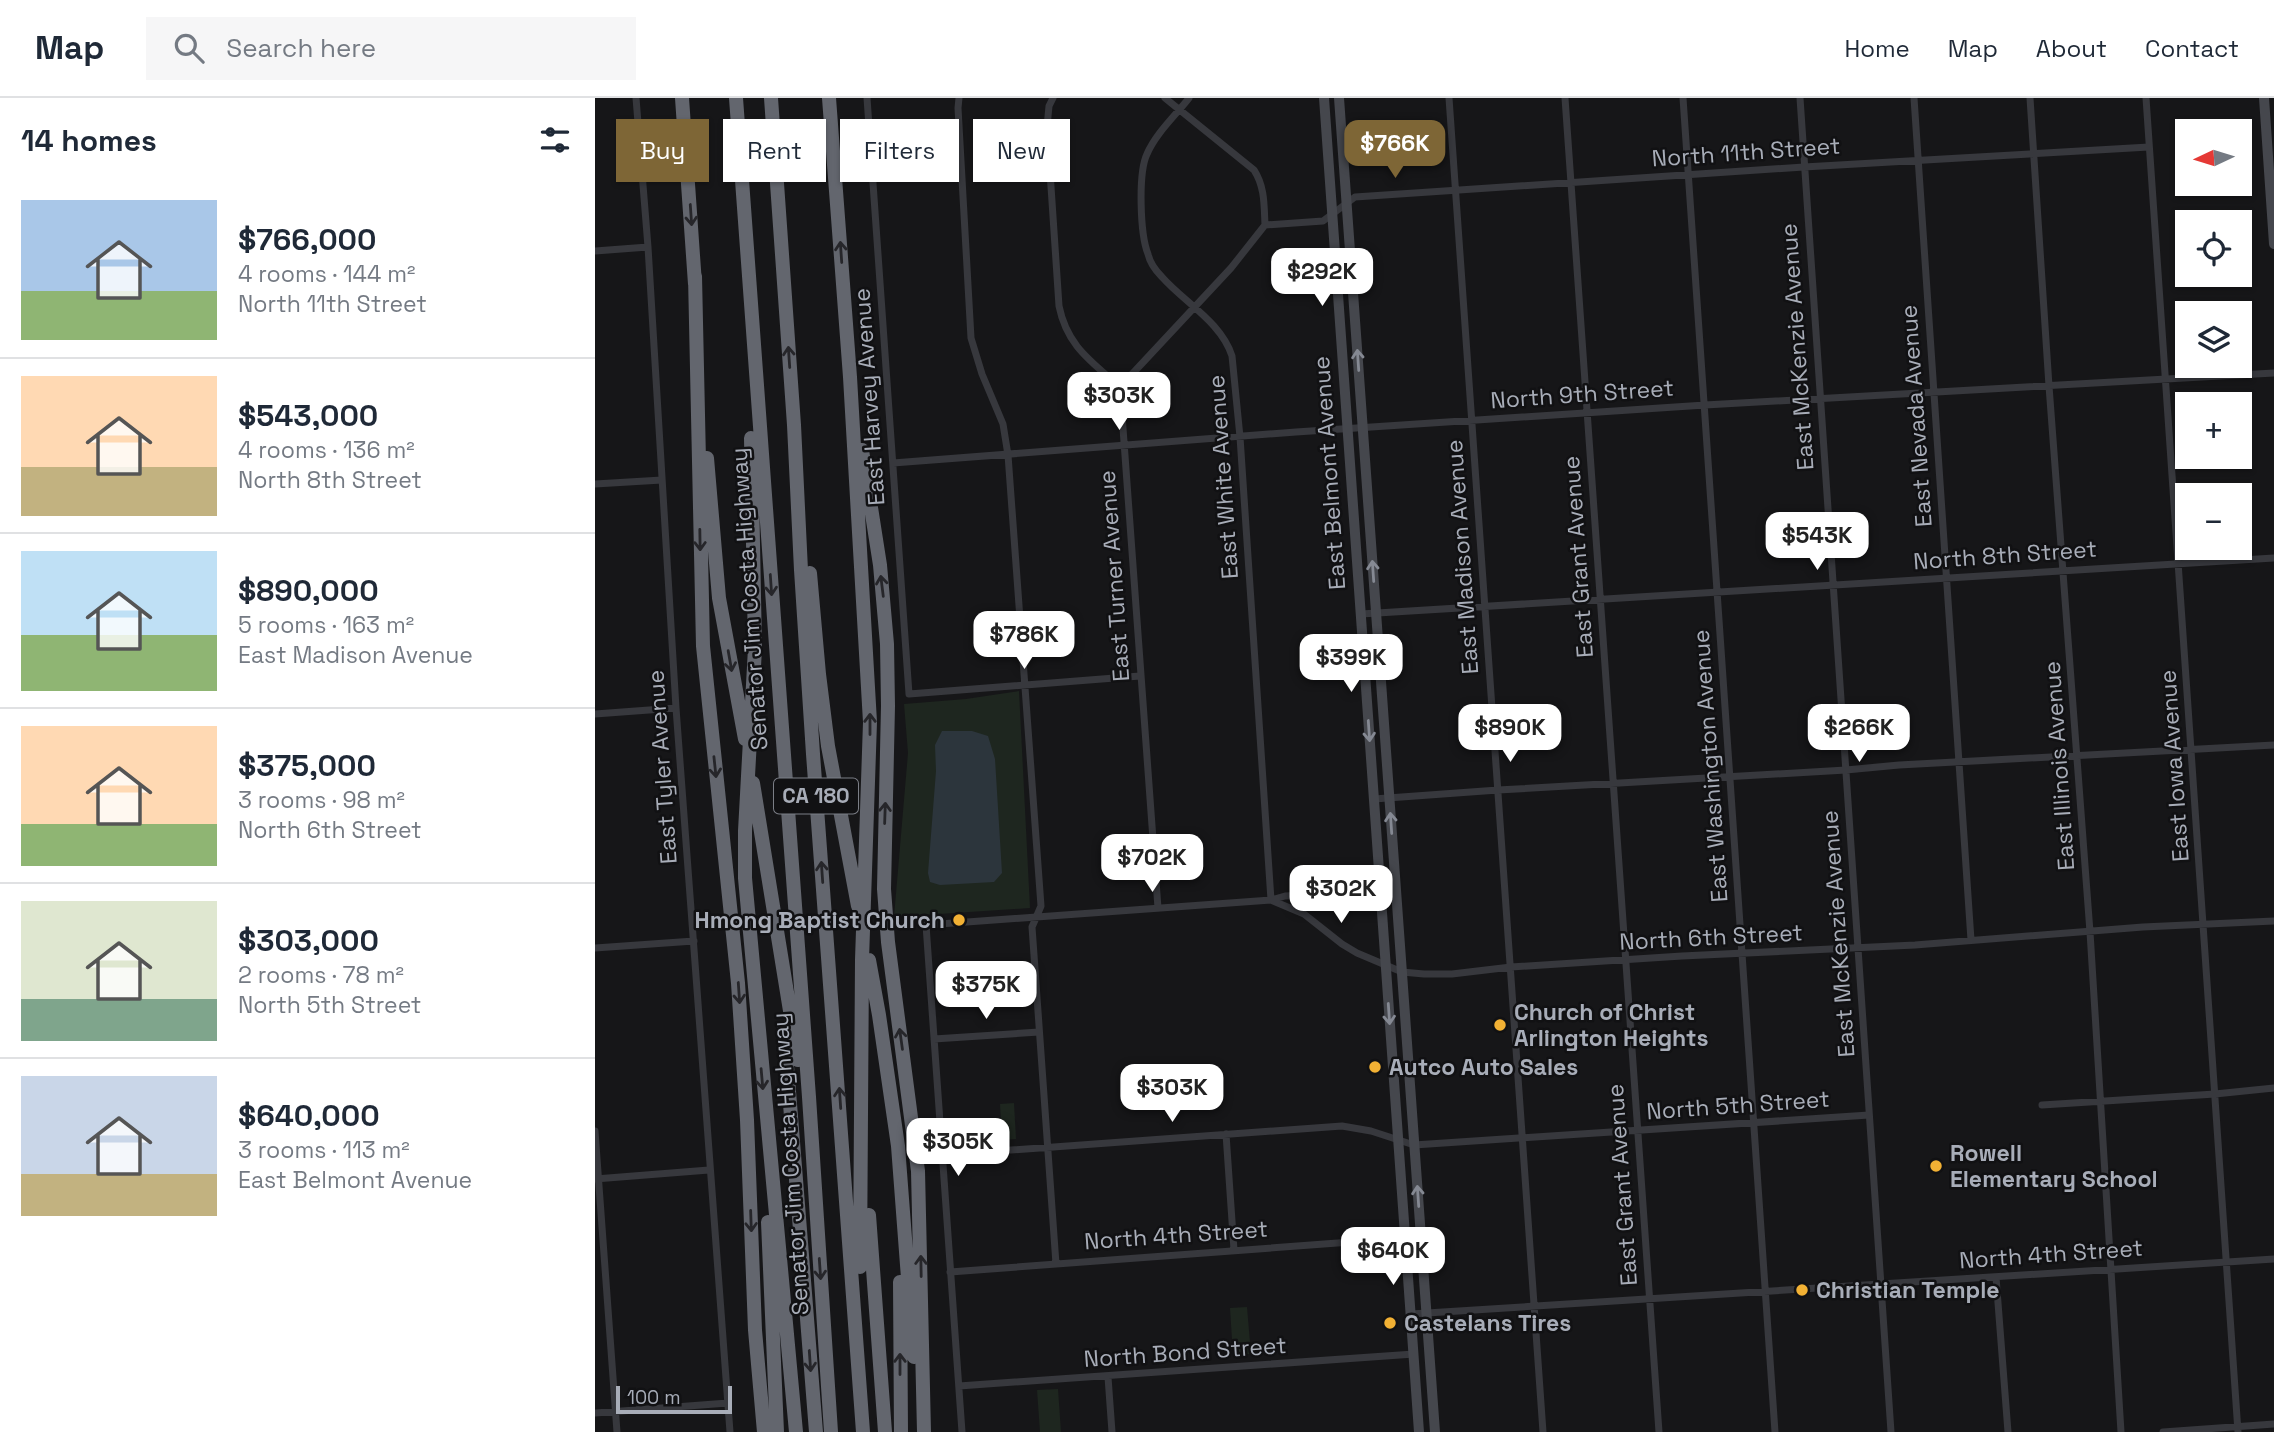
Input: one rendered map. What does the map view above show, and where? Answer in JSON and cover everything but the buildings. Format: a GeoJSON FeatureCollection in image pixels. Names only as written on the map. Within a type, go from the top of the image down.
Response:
{"type":"FeatureCollection","features":[{"type":"Feature","properties":{"kind":"highway"},"geometry":{"type":"LineString","coordinates":[[682,98],[719,598],[765,849],[811,1152]]}},
{"type":"Feature","properties":{"kind":"highway","name":"Senator Jim Costa Highway"},"geometry":{"type":"LineString","coordinates":[[736,98],[831,1432]]}},
{"type":"Feature","properties":{"kind":"highway","name":"CA 180"},"geometry":{"type":"LineString","coordinates":[[771,98],[809,688],[863,1432]]}},
{"type":"Feature","properties":{"kind":"highway"},"geometry":{"type":"LineString","coordinates":[[829,98],[850,377],[870,722],[862,1034],[859,1373]]}},
{"type":"Feature","properties":{"kind":"highway"},"geometry":{"type":"LineString","coordinates":[[748,272],[755,648],[745,871],[796,1432]]}},
{"type":"Feature","properties":{"kind":"highway"},"geometry":{"type":"LineString","coordinates":[[695,276],[703,646],[738,983],[747,1120],[755,1329],[764,1432]]}},
{"type":"Feature","properties":{"kind":"highway"},"geometry":{"type":"LineString","coordinates":[[850,377],[875,534],[885,621],[888,706],[884,888],[888,942],[918,1171],[922,1432]]}},
{"type":"Feature","properties":{"kind":"highway"},"geometry":{"type":"LineString","coordinates":[[794,425],[828,746],[879,1015],[898,1146],[922,1432]]}},
{"type":"Feature","properties":{"kind":"highway"},"geometry":{"type":"LineString","coordinates":[[770,880],[816,1432]]}},
{"type":"Feature","properties":{"kind":"highway"},"geometry":{"type":"LineString","coordinates":[[889,1081],[899,1230],[901,1432]]}},
{"type":"Feature","properties":{"kind":"highway"},"geometry":{"type":"LineString","coordinates":[[862,1113],[885,1432]]}},
{"type":"Feature","properties":{"kind":"highway"},"geometry":{"type":"LineString","coordinates":[[767,1133],[768,1232],[777,1432]]}},
{"type":"Feature","properties":{"kind":"main road","name":"East Belmont Avenue"},"geometry":{"type":"LineString","coordinates":[[1324,98],[1419,1432]]}},
{"type":"Feature","properties":{"kind":"main road","name":"East Belmont Avenue"},"geometry":{"type":"LineString","coordinates":[[1339,98],[1434,1428]]}},
{"type":"Feature","properties":{"kind":"main road"},"geometry":{"type":"LineString","coordinates":[[2264,98],[2274,244]]}},
{"type":"Feature","properties":{"kind":"main road"},"geometry":{"type":"LineString","coordinates":[[1414,1354],[1423,1364],[1425,1394],[1434,1428]]}},
{"type":"Feature","properties":{"kind":"street","name":"East Tyler Avenue"},"geometry":{"type":"LineString","coordinates":[[636,98],[648,247],[676,708],[730,1432]]}},
{"type":"Feature","properties":{"kind":"street","name":"East Harvey Avenue"},"geometry":{"type":"LineString","coordinates":[[867,98],[869,119]]}},
{"type":"Feature","properties":{"kind":"street"},"geometry":{"type":"LineString","coordinates":[[959,98],[971,338],[982,374],[1003,424],[1008,455],[1041,906],[1032,927],[1056,1264]]}},
{"type":"Feature","properties":{"kind":"street"},"geometry":{"type":"LineString","coordinates":[[1053,98],[1049,106],[1047,127],[1059,306],[1063,324],[1077,347],[1120,387],[1231,268],[1265,225],[1263,191],[1254,170],[1165,98]]}},
{"type":"Feature","properties":{"kind":"street","name":"East White Avenue"},"geometry":{"type":"LineString","coordinates":[[1189,98],[1153,142],[1143,166],[1141,180],[1144,241],[1147,254],[1161,276],[1215,326],[1229,346],[1234,368],[1271,900]]}},
{"type":"Feature","properties":{"kind":"street","name":"East Madison Avenue"},"geometry":{"type":"LineString","coordinates":[[1449,98],[1543,1432]]}},
{"type":"Feature","properties":{"kind":"street","name":"East Grant Avenue"},"geometry":{"type":"LineString","coordinates":[[1565,98],[1659,1432]]}},
{"type":"Feature","properties":{"kind":"street","name":"East Washington Avenue"},"geometry":{"type":"LineString","coordinates":[[1683,98],[1775,1432]]}},
{"type":"Feature","properties":{"kind":"street","name":"East McKenzie Avenue"},"geometry":{"type":"LineString","coordinates":[[1800,98],[1891,1432]]}},
{"type":"Feature","properties":{"kind":"street","name":"East Nevada Avenue"},"geometry":{"type":"LineString","coordinates":[[1913,98],[1971,940]]}},
{"type":"Feature","properties":{"kind":"street","name":"East Illinois Avenue"},"geometry":{"type":"LineString","coordinates":[[2030,98],[2078,755],[2121,1432]]}},
{"type":"Feature","properties":{"kind":"street","name":"East Iowa Avenue"},"geometry":{"type":"LineString","coordinates":[[2146,98],[2237,1429]]}},
{"type":"Feature","properties":{"kind":"street","name":"North 11th Street"},"geometry":{"type":"LineString","coordinates":[[1347,203],[1355,197],[2149,147]]}},
{"type":"Feature","properties":{"kind":"street","name":"East Harvey Avenue"},"geometry":{"type":"LineString","coordinates":[[873,182],[909,694],[1025,685]]}},
{"type":"Feature","properties":{"kind":"street"},"geometry":{"type":"LineString","coordinates":[[1265,225],[1323,221],[1347,203]]}},
{"type":"Feature","properties":{"kind":"street"},"geometry":{"type":"LineString","coordinates":[[595,251],[648,247]]}},
{"type":"Feature","properties":{"kind":"street","name":"North 9th Street"},"geometry":{"type":"LineString","coordinates":[[893,463],[1414,423],[2274,373]]}},
{"type":"Feature","properties":{"kind":"street","name":"East Turner Avenue"},"geometry":{"type":"LineString","coordinates":[[1120,387],[1157,908]]}},
{"type":"Feature","properties":{"kind":"street"},"geometry":{"type":"LineString","coordinates":[[595,484],[662,480]]}},
{"type":"Feature","properties":{"kind":"street","name":"North 8th Street"},"geometry":{"type":"LineString","coordinates":[[1361,614],[2274,558]]}},
{"type":"Feature","properties":{"kind":"street"},"geometry":{"type":"LineString","coordinates":[[1025,685],[1140,676]]}},
{"type":"Feature","properties":{"kind":"street"},"geometry":{"type":"LineString","coordinates":[[595,714],[676,708]]}},
{"type":"Feature","properties":{"kind":"street"},"geometry":{"type":"LineString","coordinates":[[1374,799],[2274,745]]}},
{"type":"Feature","properties":{"kind":"street"},"geometry":{"type":"LineString","coordinates":[[962,1432],[926,925],[1271,900],[1285,896],[1381,891]]}},
{"type":"Feature","properties":{"kind":"street"},"geometry":{"type":"LineString","coordinates":[[1271,900],[1304,914],[1349,949],[1402,972]]}},
{"type":"Feature","properties":{"kind":"street","name":"North 6th Street"},"geometry":{"type":"LineString","coordinates":[[1402,972],[1453,974],[1511,967],[2274,921]]}},
{"type":"Feature","properties":{"kind":"street"},"geometry":{"type":"LineString","coordinates":[[595,948],[694,941]]}},
{"type":"Feature","properties":{"kind":"street"},"geometry":{"type":"LineString","coordinates":[[934,1039],[1039,1032]]}},
{"type":"Feature","properties":{"kind":"street"},"geometry":{"type":"LineString","coordinates":[[2042,1105],[2274,1088]]}},
{"type":"Feature","properties":{"kind":"street","name":"North 5th Street"},"geometry":{"type":"LineString","coordinates":[[942,1155],[1342,1126],[1371,1131],[1414,1145],[1869,1115]]}},
{"type":"Feature","properties":{"kind":"street"},"geometry":{"type":"LineString","coordinates":[[595,1131],[617,1432]]}},
{"type":"Feature","properties":{"kind":"street"},"geometry":{"type":"LineString","coordinates":[[1226,1135],[1234,1250]]}},
{"type":"Feature","properties":{"kind":"street"},"geometry":{"type":"LineString","coordinates":[[597,1179],[709,1170]]}},
{"type":"Feature","properties":{"kind":"street","name":"North 4th Street"},"geometry":{"type":"LineString","coordinates":[[950,1272],[1405,1238]]}},
{"type":"Feature","properties":{"kind":"street","name":"North 4th Street"},"geometry":{"type":"LineString","coordinates":[[1411,1314],[2274,1259]]}},
{"type":"Feature","properties":{"kind":"street"},"geometry":{"type":"LineString","coordinates":[[1996,1277],[2008,1432]]}},
{"type":"Feature","properties":{"kind":"street","name":"North Bond Street"},"geometry":{"type":"LineString","coordinates":[[959,1387],[1414,1354]]}},
{"type":"Feature","properties":{"kind":"street"},"geometry":{"type":"LineString","coordinates":[[1108,1377],[1112,1432]]}},
{"type":"Feature","properties":{"kind":"street"},"geometry":{"type":"LineString","coordinates":[[595,1413],[728,1403]]}},
{"type":"Feature","properties":{"kind":"street"},"geometry":{"type":"LineString","coordinates":[[2164,1432],[2237,1429],[2274,1424]]}},
{"type":"Feature","properties":{"kind":"shaded area"},"geometry":{"type":"Polygon","coordinates":[[[1019,691],[1030,908],[894,917],[908,753],[904,704],[1019,691]]]}},
{"type":"Feature","properties":{"kind":"shaded area"},"geometry":{"type":"Polygon","coordinates":[[[942,731],[972,731],[988,736],[995,759],[1002,873],[994,882],[940,885],[930,882],[928,873],[936,771],[935,745],[942,731]]]}},
{"type":"Feature","properties":{"kind":"shaded area"},"geometry":{"type":"Polygon","coordinates":[[[1014,1103],[1016,1139],[1002,1140],[1000,1104],[1014,1103]]]}},
{"type":"Feature","properties":{"kind":"shaded area"},"geometry":{"type":"Polygon","coordinates":[[[1247,1307],[1251,1354],[1233,1355],[1230,1308],[1247,1307]]]}},
{"type":"Feature","properties":{"kind":"shaded area"},"geometry":{"type":"Polygon","coordinates":[[[1058,1389],[1061,1432],[1040,1432],[1037,1390],[1058,1389]]]}},
{"type":"Feature","properties":{"kind":"place","name":"Hmong Baptist Church"},"geometry":{"type":"Point","coordinates":[959,920]}},
{"type":"Feature","properties":{"kind":"place","name":"Church of Christ Arlington Heights"},"geometry":{"type":"Point","coordinates":[1500,1025]}},
{"type":"Feature","properties":{"kind":"place","name":"Autco Auto Sales"},"geometry":{"type":"Point","coordinates":[1375,1067]}},
{"type":"Feature","properties":{"kind":"place","name":"Rowell Elementary School"},"geometry":{"type":"Point","coordinates":[1936,1166]}},
{"type":"Feature","properties":{"kind":"place","name":"Christian Temple"},"geometry":{"type":"Point","coordinates":[1802,1290]}},
{"type":"Feature","properties":{"kind":"place","name":"Castelans Tires"},"geometry":{"type":"Point","coordinates":[1390,1323]}}]}
